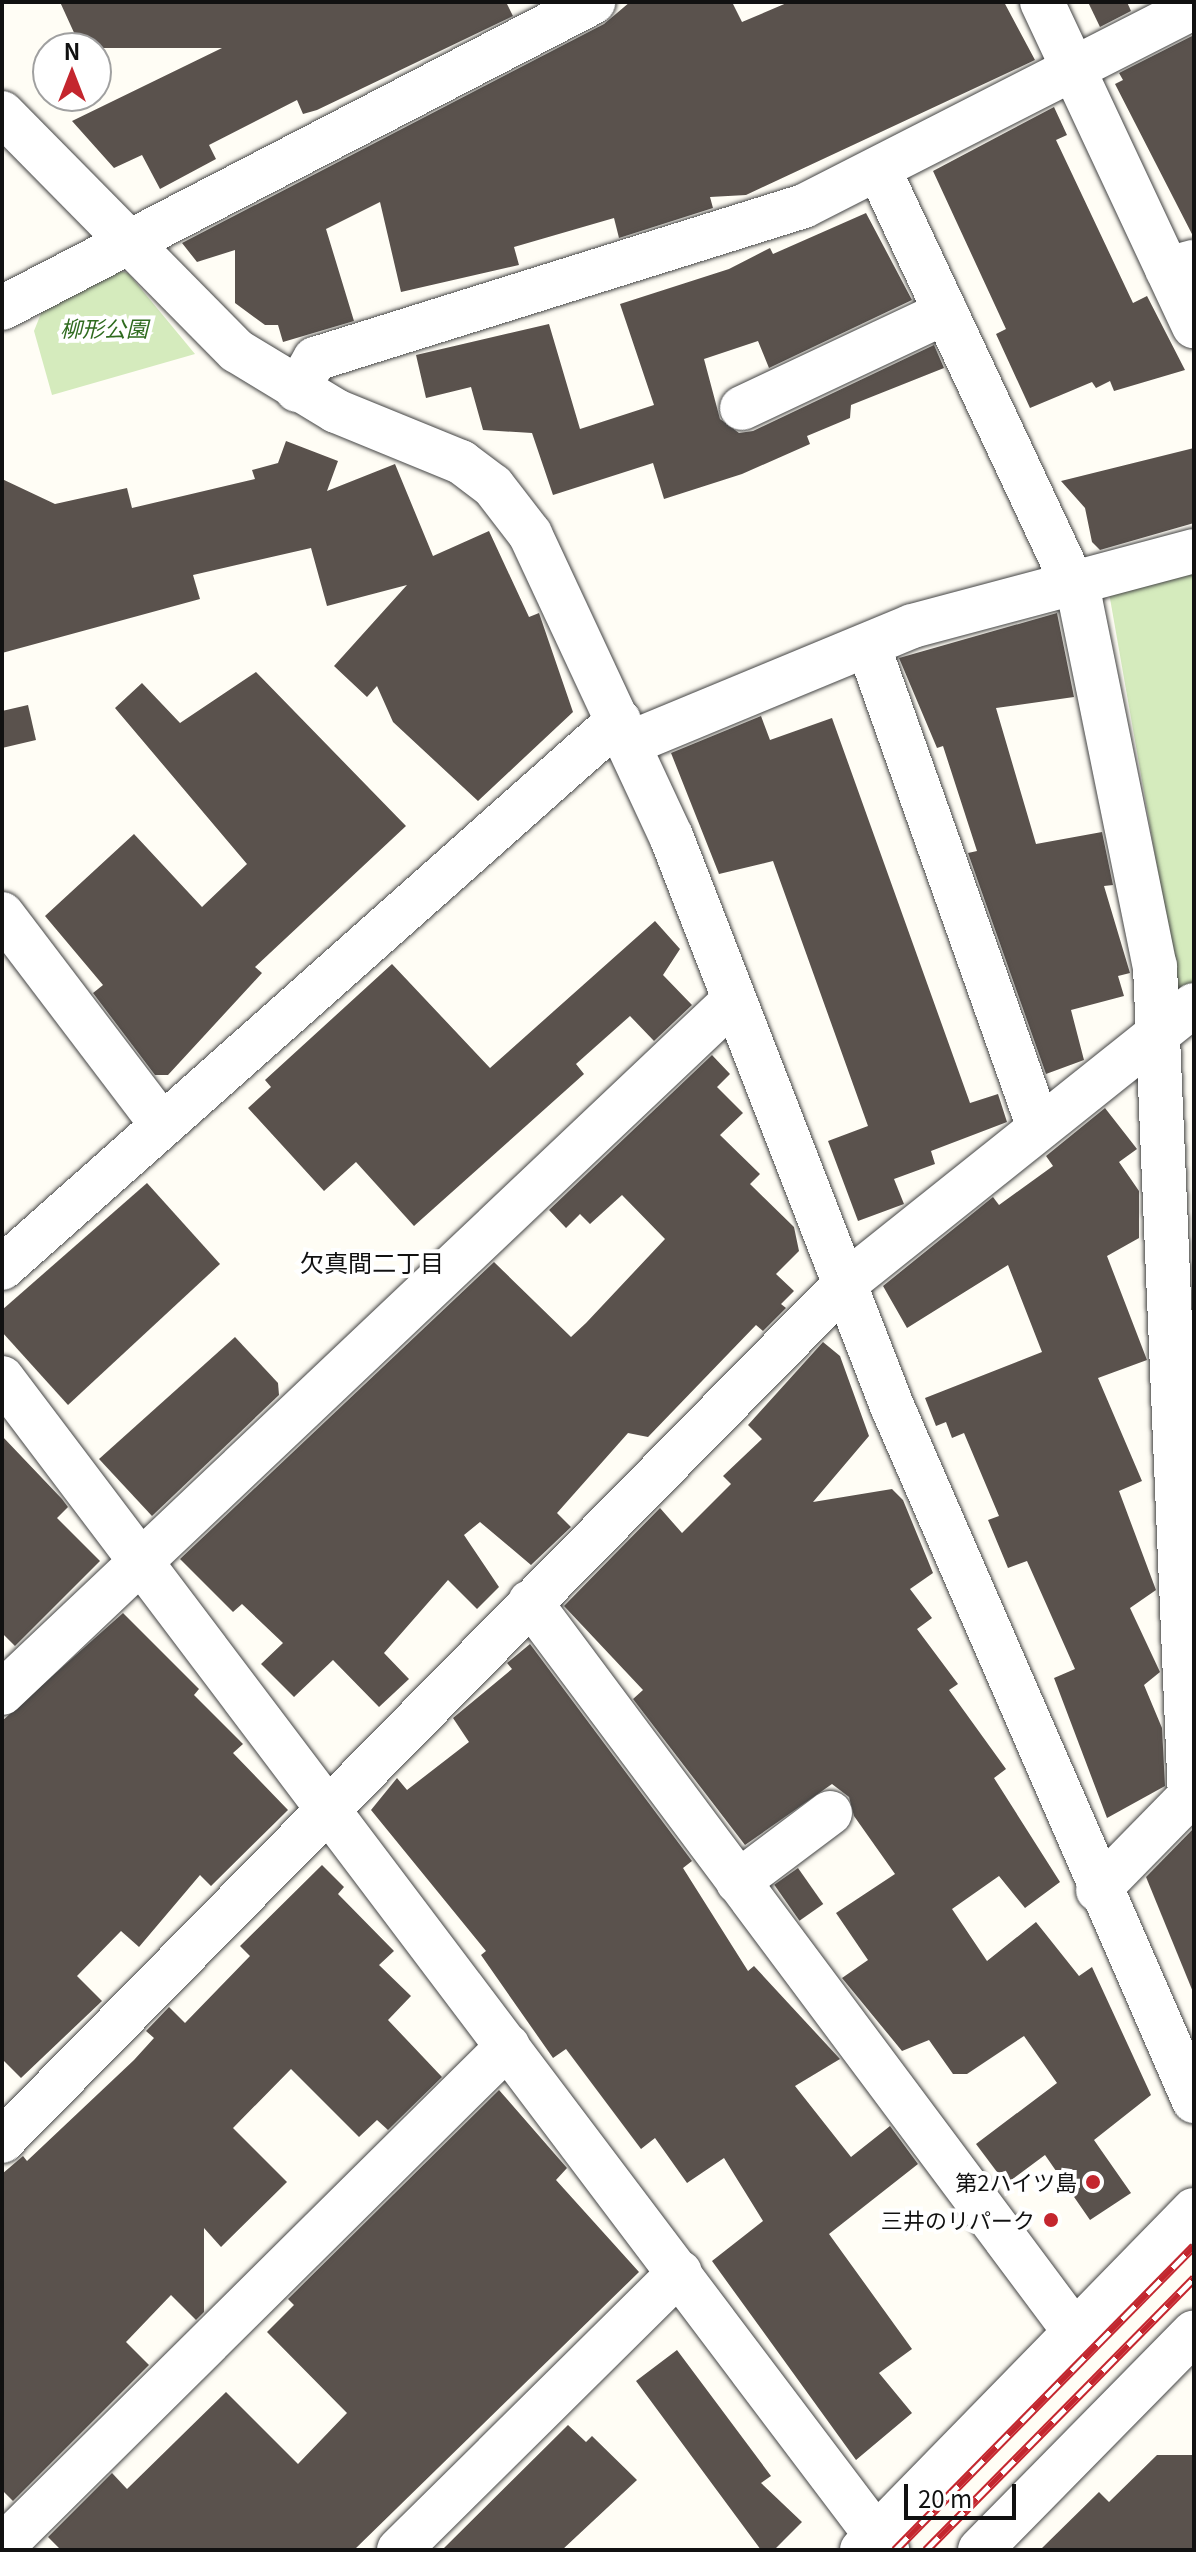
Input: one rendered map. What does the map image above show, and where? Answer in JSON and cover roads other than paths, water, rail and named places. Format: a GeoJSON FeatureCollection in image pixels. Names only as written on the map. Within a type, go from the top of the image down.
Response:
{"type":"FeatureCollection","features":[{"type":"Feature","properties":{"kind":"street"},"geometry":{"type":"LineString","coordinates":[[2,308],[132,246],[593,2]]}},
{"type":"Feature","properties":{"kind":"street"},"geometry":{"type":"LineString","coordinates":[[1042,2],[1074,71],[1180,266],[1194,326]]}},
{"type":"Feature","properties":{"kind":"street"},"geometry":{"type":"LineString","coordinates":[[297,390],[315,359],[804,206],[880,172],[1194,7]]}},
{"type":"Feature","properties":{"kind":"street"},"geometry":{"type":"LineString","coordinates":[[2,113],[219,336],[297,390],[436,448],[493,486],[551,572],[624,731],[1098,1890],[1194,2101]]}},
{"type":"Feature","properties":{"kind":"street"},"geometry":{"type":"LineString","coordinates":[[880,172],[1073,583],[1155,966],[1157,1033],[1184,1384],[1192,1794],[1098,1890]]}},
{"type":"Feature","properties":{"kind":"street"},"geometry":{"type":"LineString","coordinates":[[742,408],[946,312]]}},
{"type":"Feature","properties":{"kind":"street"},"geometry":{"type":"LineString","coordinates":[[2,1268],[162,1125],[624,731],[868,645],[1073,583],[1194,551]]}},
{"type":"Feature","properties":{"kind":"street"},"geometry":{"type":"LineString","coordinates":[[868,645],[1039,1128]]}},
{"type":"Feature","properties":{"kind":"street"},"geometry":{"type":"LineString","coordinates":[[2,914],[162,1125]]}},
{"type":"Feature","properties":{"kind":"street"},"geometry":{"type":"LineString","coordinates":[[2,1693],[734,1000]]}},
{"type":"Feature","properties":{"kind":"street"},"geometry":{"type":"LineString","coordinates":[[2,2141],[847,1282],[1194,1005]]}},
{"type":"Feature","properties":{"kind":"street"},"geometry":{"type":"LineString","coordinates":[[2,1378],[680,2272],[875,2545],[1194,2210]]}},
{"type":"Feature","properties":{"kind":"street"},"geometry":{"type":"LineString","coordinates":[[530,1602],[1075,2332]]}},
{"type":"Feature","properties":{"kind":"street"},"geometry":{"type":"LineString","coordinates":[[738,1882],[830,1813]]}},
{"type":"Feature","properties":{"kind":"street"},"geometry":{"type":"LineString","coordinates":[[2,2547],[508,2046]]}},
{"type":"Feature","properties":{"kind":"street"},"geometry":{"type":"LineString","coordinates":[[399,2550],[680,2272]]}},
{"type":"Feature","properties":{"kind":"street"},"geometry":{"type":"LineString","coordinates":[[980,2550],[1194,2332]]}},
{"type":"Feature","properties":{"kind":"railway"},"geometry":{"type":"LineString","coordinates":[[895,2550],[1194,2246]]}},
{"type":"Feature","properties":{"kind":"railway"},"geometry":{"type":"LineString","coordinates":[[926,2550],[1194,2278]]}},
{"type":"Feature","properties":{"kind":"place","name":"第2ハイツ島"},"geometry":{"type":"Point","coordinates":[1093,2182]}},
{"type":"Feature","properties":{"kind":"place","name":"三井のリパーク"},"geometry":{"type":"Point","coordinates":[1051,2220]}},
{"type":"Feature","properties":{"kind":"district","name":"欠真間二丁目"},"geometry":{"type":"Point","coordinates":[372,1262]}},
{"type":"Feature","properties":{"kind":"park label","name":"柳形公園"},"geometry":{"type":"Point","coordinates":[104,328]}}]}
